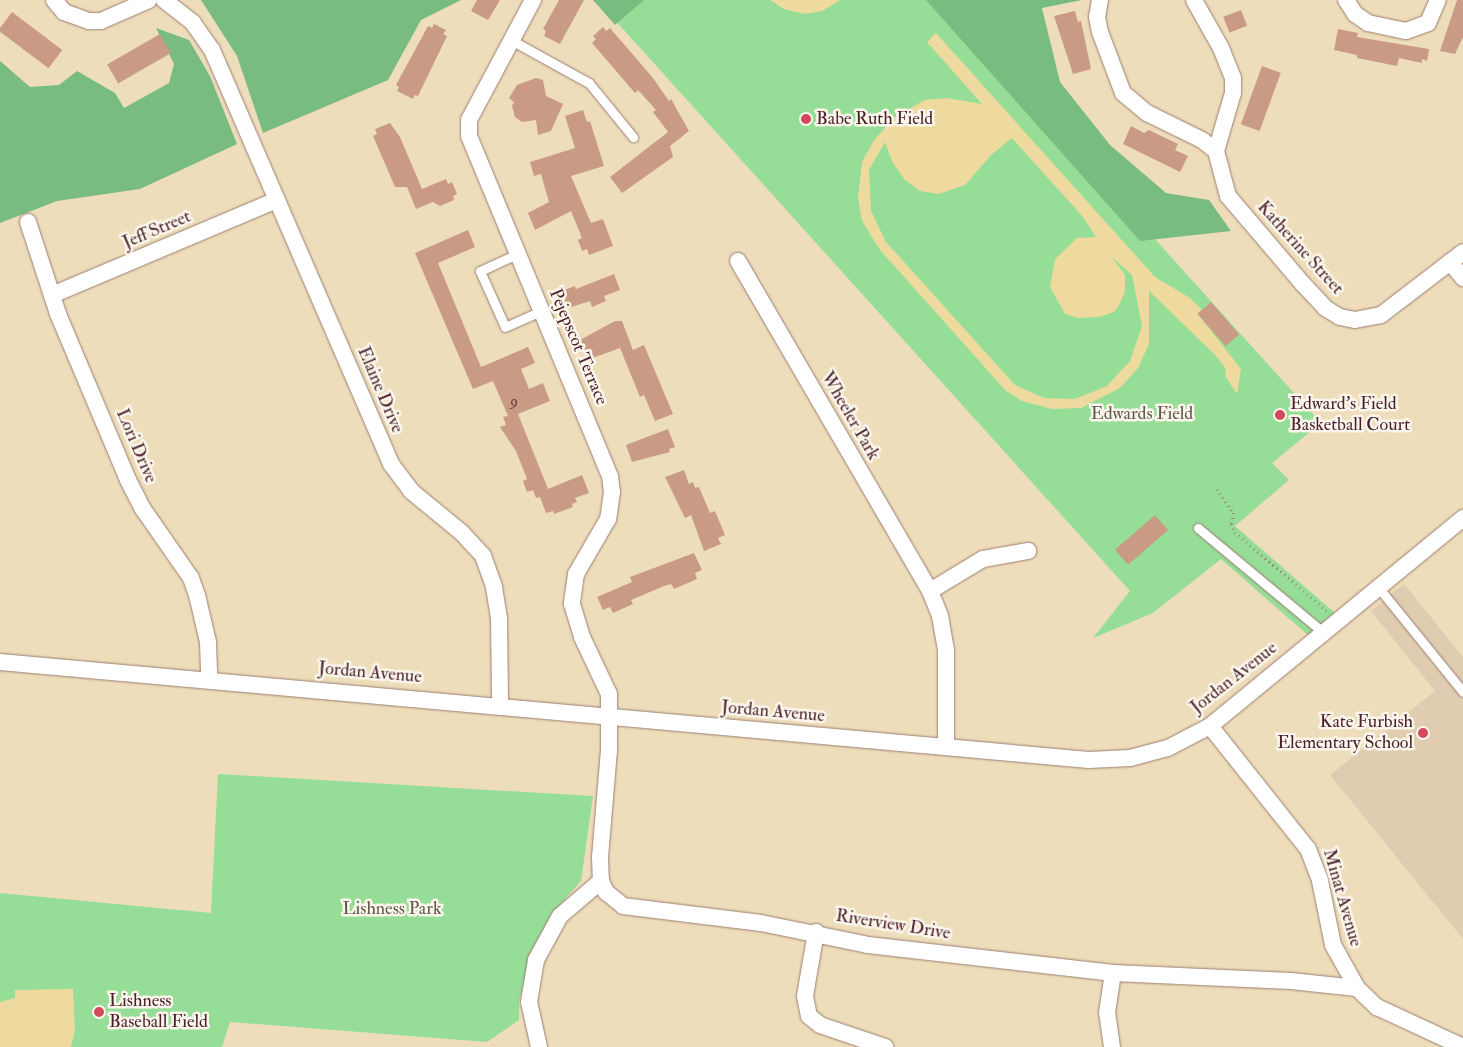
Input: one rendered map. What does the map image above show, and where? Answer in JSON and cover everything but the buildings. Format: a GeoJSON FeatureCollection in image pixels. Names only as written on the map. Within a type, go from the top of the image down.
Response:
{"type":"FeatureCollection","features":[{"type":"Feature","properties":{"kind":"street"},"geometry":{"type":"LineString","coordinates":[[54,0],[64,12],[89,21],[101,21],[149,0]]}},
{"type":"Feature","properties":{"kind":"street","name":"Elaine Drive"},"geometry":{"type":"LineString","coordinates":[[164,0],[204,36],[391,464],[411,491],[472,543],[490,571],[499,618],[500,705]]}},
{"type":"Feature","properties":{"kind":"street","name":"Pejepscot Terrace"},"geometry":{"type":"LineString","coordinates":[[532,0],[468,120],[469,136],[610,476],[612,492],[608,519],[576,574],[572,604],[582,637],[609,694],[610,717]]}},
{"type":"Feature","properties":{"kind":"street"},"geometry":{"type":"LineString","coordinates":[[1100,0],[1097,16],[1100,32],[1123,93],[1147,113],[1202,140],[1216,151],[1234,93],[1233,78],[1221,48],[1194,0]]}},
{"type":"Feature","properties":{"kind":"street"},"geometry":{"type":"LineString","coordinates":[[1346,0],[1355,14],[1368,23],[1406,31],[1418,29],[1428,23],[1438,0]]}},
{"type":"Feature","properties":{"kind":"street","name":"Katherine Street"},"geometry":{"type":"LineString","coordinates":[[1216,151],[1228,196],[1233,203],[1314,296],[1340,317],[1355,320],[1381,315],[1463,252]]}},
{"type":"Feature","properties":{"kind":"street","name":"Jeff Street"},"geometry":{"type":"LineString","coordinates":[[52,295],[276,200]]}},
{"type":"Feature","properties":{"kind":"street","name":"Lori Drive"},"geometry":{"type":"LineString","coordinates":[[28,222],[52,295],[128,480],[142,509],[190,578],[197,594],[208,642],[210,679]]}},
{"type":"Feature","properties":{"kind":"street","name":"Wheeler Park"},"geometry":{"type":"LineString","coordinates":[[738,261],[930,591],[940,616],[946,649],[946,747]]}},
{"type":"Feature","properties":{"kind":"street"},"geometry":{"type":"LineString","coordinates":[[1450,262],[1463,278]]}},
{"type":"Feature","properties":{"kind":"street","name":"Jordan Avenue"},"geometry":{"type":"LineString","coordinates":[[0,662],[500,705],[610,717],[1089,760],[1130,758],[1168,748],[1210,726],[1463,518]]}},
{"type":"Feature","properties":{"kind":"street"},"geometry":{"type":"LineString","coordinates":[[930,591],[983,559],[1028,551]]}},
{"type":"Feature","properties":{"kind":"street"},"geometry":{"type":"LineString","coordinates":[[537,1046],[529,1002],[536,960],[560,916],[601,881],[610,717]]}},
{"type":"Feature","properties":{"kind":"street","name":"Minat Avenue"},"geometry":{"type":"LineString","coordinates":[[1210,726],[1308,849],[1320,881],[1333,945],[1357,988],[1377,1007],[1463,1047]]}},
{"type":"Feature","properties":{"kind":"street","name":"Riverview Drive"},"geometry":{"type":"LineString","coordinates":[[601,881],[613,901],[622,906],[816,932],[868,945],[1113,972],[1291,981],[1357,988]]}},
{"type":"Feature","properties":{"kind":"street"},"geometry":{"type":"LineString","coordinates":[[816,932],[805,996],[809,1016],[820,1026],[885,1047]]}},
{"type":"Feature","properties":{"kind":"street"},"geometry":{"type":"LineString","coordinates":[[1112,1047],[1107,1013],[1113,972]]}},
{"type":"Feature","properties":{"kind":"lane"},"geometry":{"type":"LineString","coordinates":[[511,40],[589,83],[633,137]]}},
{"type":"Feature","properties":{"kind":"lane"},"geometry":{"type":"LineString","coordinates":[[517,254],[480,271],[505,327],[541,311]]}},
{"type":"Feature","properties":{"kind":"lane"},"geometry":{"type":"LineString","coordinates":[[1198,528],[1323,632]]}},
{"type":"Feature","properties":{"kind":"lane"},"geometry":{"type":"LineString","coordinates":[[1378,587],[1461,688]]}},
{"type":"Feature","properties":{"kind":"path"},"geometry":{"type":"LineString","coordinates":[[1217,489],[1234,513],[1231,524],[1235,532],[1331,614]]}},
{"type":"Feature","properties":{"kind":"shaded area","name":"Kate Furbish Elementary School"},"geometry":{"type":"Polygon","coordinates":[[[1404,584],[1463,657],[1463,939],[1330,775],[1435,691],[1371,611],[1404,584]]]}},
{"type":"Feature","properties":{"kind":"green space"},"geometry":{"type":"Polygon","coordinates":[[[201,0],[461,0],[421,20],[388,80],[263,133],[237,56],[201,0]]]}},
{"type":"Feature","properties":{"kind":"green space"},"geometry":{"type":"Polygon","coordinates":[[[593,0],[644,0],[615,25],[593,0]]]}},
{"type":"Feature","properties":{"kind":"green space","name":"Edwards Field"},"geometry":{"type":"Polygon","coordinates":[[[622,0],[939,0],[1321,423],[1272,463],[1289,480],[1235,526],[1335,613],[1309,636],[1221,559],[1153,613],[1093,638],[1130,591],[614,19],[622,0]]]}},
{"type":"Feature","properties":{"kind":"green space"},"geometry":{"type":"Polygon","coordinates":[[[926,0],[1082,0],[1042,8],[1060,82],[1110,145],[1166,193],[1209,200],[1231,231],[1140,241],[926,0]]]}},
{"type":"Feature","properties":{"kind":"green space"},"geometry":{"type":"Polygon","coordinates":[[[156,28],[189,40],[210,76],[237,144],[140,189],[57,201],[0,223],[0,61],[30,87],[59,85],[77,71],[115,93],[124,108],[169,83],[174,64],[156,28]]]}},
{"type":"Feature","properties":{"kind":"green space","name":"Lishness Park"},"geometry":{"type":"Polygon","coordinates":[[[218,774],[593,796],[581,881],[551,915],[534,947],[519,1001],[519,1020],[487,1042],[230,1022],[222,1047],[0,1047],[0,893],[211,913],[218,774]]]}},
{"type":"Feature","properties":{"kind":"sand"},"geometry":{"type":"Polygon","coordinates":[[[770,0],[841,0],[822,11],[805,14],[784,9],[770,0]]]}},
{"type":"Feature","properties":{"kind":"sand"},"geometry":{"type":"Polygon","coordinates":[[[936,33],[1155,277],[1190,298],[1202,310],[1198,314],[1241,369],[1237,394],[1225,376],[1226,369],[1215,355],[1149,291],[1149,344],[1138,368],[1120,388],[1081,408],[1052,409],[1022,401],[1006,391],[880,250],[862,221],[858,198],[862,162],[874,140],[896,116],[925,100],[946,98],[982,104],[927,42],[936,33]],[[1012,138],[991,155],[965,185],[939,194],[920,191],[904,179],[892,161],[885,142],[869,170],[871,211],[886,242],[1015,385],[1044,398],[1075,399],[1107,386],[1130,361],[1142,326],[1132,275],[1111,256],[1125,275],[1125,292],[1114,312],[1099,317],[1077,318],[1065,314],[1050,287],[1055,259],[1077,238],[1096,237],[1083,217],[1012,138]]]}},
{"type":"Feature","properties":{"kind":"sand"},"geometry":{"type":"Polygon","coordinates":[[[73,989],[75,1030],[71,1047],[0,1047],[0,1002],[15,998],[15,990],[73,989]]]}},
{"type":"Feature","properties":{"kind":"place","name":"Babe Ruth Field"},"geometry":{"type":"Point","coordinates":[806,119]}},
{"type":"Feature","properties":{"kind":"place","name":"Edward's Field Basketball Court"},"geometry":{"type":"Point","coordinates":[1280,415]}},
{"type":"Feature","properties":{"kind":"place","name":"Kate Furbish Elementary School"},"geometry":{"type":"Point","coordinates":[1423,733]}},
{"type":"Feature","properties":{"kind":"place","name":"Lishness Baseball Field"},"geometry":{"type":"Point","coordinates":[99,1012]}}]}
